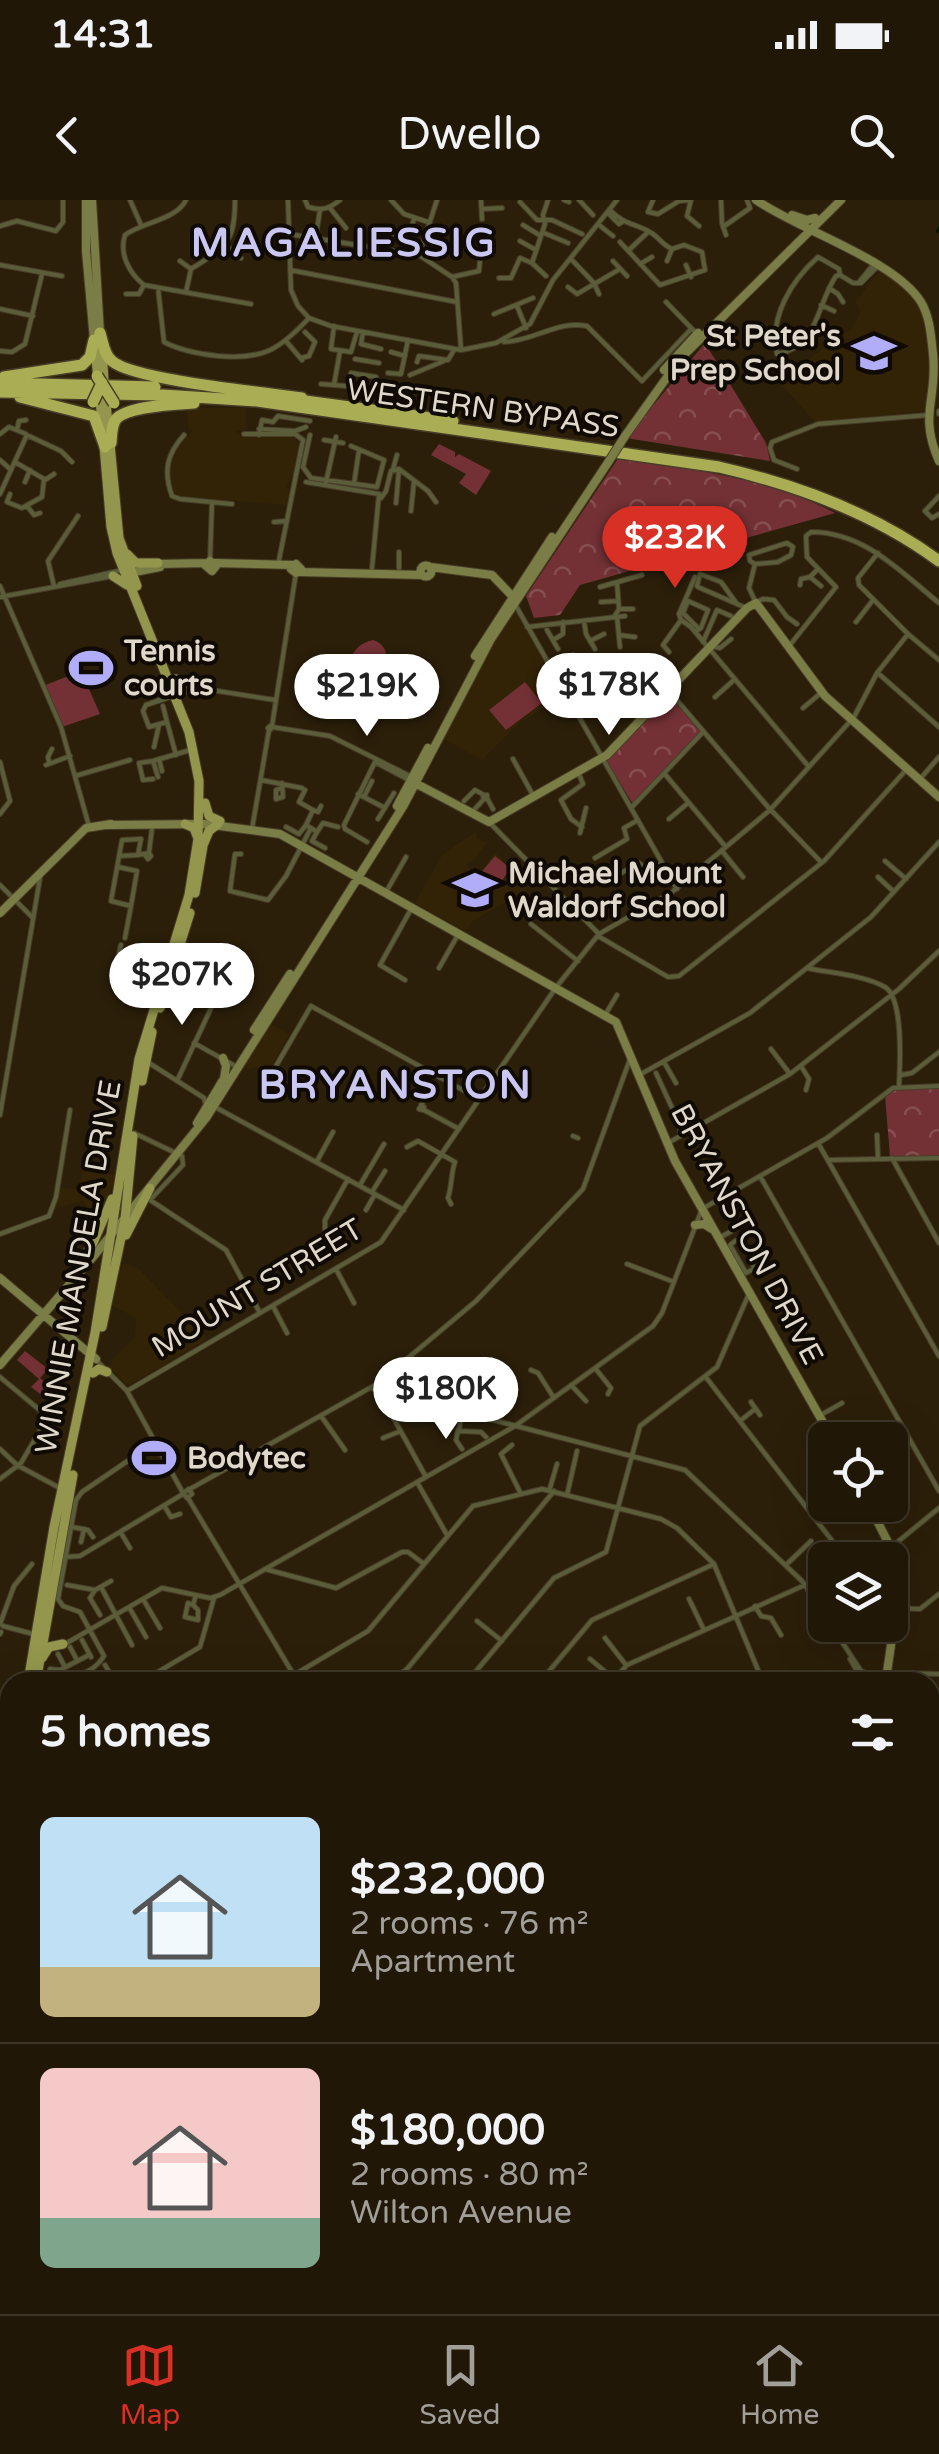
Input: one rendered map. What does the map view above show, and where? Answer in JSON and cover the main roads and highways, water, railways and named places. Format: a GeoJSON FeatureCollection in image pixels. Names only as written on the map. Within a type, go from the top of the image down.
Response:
{"type":"FeatureCollection","features":[{"type":"Feature","properties":{"kind":"highway"},"geometry":{"type":"LineString","coordinates":[[0,380],[86,363],[97,337]]}},
{"type":"Feature","properties":{"kind":"highway"},"geometry":{"type":"LineString","coordinates":[[97,337],[110,360],[133,369],[329,407]]}},
{"type":"Feature","properties":{"kind":"highway"},"geometry":{"type":"LineString","coordinates":[[64,369],[79,370],[123,410],[210,403],[329,407]]}},
{"type":"Feature","properties":{"kind":"highway"},"geometry":{"type":"LineString","coordinates":[[70,409],[84,408],[122,370],[133,369]]}},
{"type":"Feature","properties":{"kind":"highway","name":"WESTERN BYPASS"},"geometry":{"type":"LineString","coordinates":[[0,380],[206,390],[698,456],[818,487],[939,552]]}},
{"type":"Feature","properties":{"kind":"highway"},"geometry":{"type":"LineString","coordinates":[[0,394],[97,419],[108,445]]}},
{"type":"Feature","properties":{"kind":"highway","name":"WESTERN BYPASS"},"geometry":{"type":"LineString","coordinates":[[0,394],[206,397],[329,407],[736,470],[845,507],[939,561]]}},
{"type":"Feature","properties":{"kind":"highway"},"geometry":{"type":"LineString","coordinates":[[108,445],[117,418],[140,410]]}},
{"type":"Feature","properties":{"kind":"main road","name":"WINNIE MANDELA DRIVE"},"geometry":{"type":"LineString","coordinates":[[89,200],[102,389],[126,569]]}},
{"type":"Feature","properties":{"kind":"main road"},"geometry":{"type":"LineString","coordinates":[[756,200],[812,224],[903,279],[925,310],[939,373],[929,434],[939,458]]}},
{"type":"Feature","properties":{"kind":"main road"},"geometry":{"type":"LineString","coordinates":[[764,200],[807,220],[876,263]]}},
{"type":"Feature","properties":{"kind":"main road"},"geometry":{"type":"LineString","coordinates":[[208,1105],[231,1061],[286,992],[358,875],[483,641],[656,380],[696,333],[837,200]]}},
{"type":"Feature","properties":{"kind":"main road"},"geometry":{"type":"LineString","coordinates":[[934,414],[937,359]]}},
{"type":"Feature","properties":{"kind":"main road","name":"WINNIE MANDELA DRIVE"},"geometry":{"type":"LineString","coordinates":[[40,1672],[68,1491],[118,1254],[124,1162],[139,1058],[197,886],[205,803],[199,750],[111,528],[108,445]]}},
{"type":"Feature","properties":{"kind":"main road"},"geometry":{"type":"LineString","coordinates":[[286,992],[358,875],[525,576],[606,460]]}},
{"type":"Feature","properties":{"kind":"main road"},"geometry":{"type":"LineString","coordinates":[[119,538],[133,562],[155,566]]}},
{"type":"Feature","properties":{"kind":"main road"},"geometry":{"type":"LineString","coordinates":[[211,565],[492,574],[510,583],[525,576]]}},
{"type":"Feature","properties":{"kind":"main road"},"geometry":{"type":"LineString","coordinates":[[137,595],[112,575],[117,568],[278,565],[296,569],[372,568],[477,575],[491,579],[511,603]]}},
{"type":"Feature","properties":{"kind":"main road"},"geometry":{"type":"LineString","coordinates":[[137,595],[139,576],[155,566]]}},
{"type":"Feature","properties":{"kind":"main road"},"geometry":{"type":"LineString","coordinates":[[492,574],[511,603]]}},
{"type":"Feature","properties":{"kind":"main road","name":"WINNIE MANDELA DRIVE"},"geometry":{"type":"LineString","coordinates":[[137,595],[176,679],[197,767],[202,822]]}},
{"type":"Feature","properties":{"kind":"main road"},"geometry":{"type":"LineString","coordinates":[[412,780],[489,822],[602,758],[708,645],[756,602],[822,692],[939,796]]}},
{"type":"Feature","properties":{"kind":"main road"},"geometry":{"type":"LineString","coordinates":[[185,824],[195,830],[201,842],[219,822],[209,816],[205,803]]}},
{"type":"Feature","properties":{"kind":"main road","name":"BRYANSTON DRIVE"},"geometry":{"type":"LineString","coordinates":[[154,824],[202,822]]}},
{"type":"Feature","properties":{"kind":"main road","name":"BRYANSTON DRIVE"},"geometry":{"type":"LineString","coordinates":[[0,913],[36,883],[41,873],[89,826],[219,822],[284,832],[606,1015],[621,1028],[668,1143],[822,1422]]}},
{"type":"Feature","properties":{"kind":"main road","name":"WINNIE MANDELA DRIVE"},"geometry":{"type":"LineString","coordinates":[[94,1362],[99,1312],[119,1223],[146,1061],[201,842]]}},
{"type":"Feature","properties":{"kind":"main road"},"geometry":{"type":"LineString","coordinates":[[150,971],[165,980],[185,979],[175,960]]}},
{"type":"Feature","properties":{"kind":"main road"},"geometry":{"type":"LineString","coordinates":[[134,1103],[142,1063],[146,1061]]}},
{"type":"Feature","properties":{"kind":"main road"},"geometry":{"type":"LineString","coordinates":[[118,1254],[150,1194],[224,1079],[231,1061]]}},
{"type":"Feature","properties":{"kind":"main road"},"geometry":{"type":"LineString","coordinates":[[40,1317],[74,1272],[178,1156]]}},
{"type":"Feature","properties":{"kind":"main road"},"geometry":{"type":"LineString","coordinates":[[74,1272],[101,1226],[124,1162]]}},
{"type":"Feature","properties":{"kind":"main road"},"geometry":{"type":"LineString","coordinates":[[0,1361],[119,1223],[150,1194]]}},
{"type":"Feature","properties":{"kind":"main road"},"geometry":{"type":"LineString","coordinates":[[696,1225],[706,1224],[717,1235]]}},
{"type":"Feature","properties":{"kind":"main road"},"geometry":{"type":"LineString","coordinates":[[0,1280],[94,1362]]}},
{"type":"Feature","properties":{"kind":"main road"},"geometry":{"type":"LineString","coordinates":[[40,1317],[107,1372]]}},
{"type":"Feature","properties":{"kind":"main road","name":"WINNIE MANDELA DRIVE"},"geometry":{"type":"LineString","coordinates":[[31,1672],[42,1637],[48,1634],[47,1616],[68,1491]]}},
{"type":"Feature","properties":{"kind":"main road"},"geometry":{"type":"LineString","coordinates":[[40,1662],[47,1649],[42,1637]]}},
{"type":"Feature","properties":{"kind":"main road"},"geometry":{"type":"LineString","coordinates":[[885,1672],[889,1642]]}},
{"type":"Feature","properties":{"kind":"main road"},"geometry":{"type":"LineString","coordinates":[[886,1672],[894,1642]]}},
{"type":"Feature","properties":{"kind":"waterway"},"geometry":{"type":"LineString","coordinates":[[937,232],[939,228]]}},
{"type":"Feature","properties":{"kind":"place","name":"St Peter's Prep School"},"geometry":{"type":"Point","coordinates":[874,353]}},
{"type":"Feature","properties":{"kind":"place","name":"Tennis courts"},"geometry":{"type":"Point","coordinates":[91,668]}},
{"type":"Feature","properties":{"kind":"place","name":"Michael Mount Waldorf School"},"geometry":{"type":"Point","coordinates":[475,890]}},
{"type":"Feature","properties":{"kind":"place","name":"Bodytec"},"geometry":{"type":"Point","coordinates":[154,1458]}},
{"type":"Feature","properties":{"kind":"district","name":"MAGALIESSIG"},"geometry":{"type":"Point","coordinates":[344,242]}},
{"type":"Feature","properties":{"kind":"district","name":"BRYANSTON"},"geometry":{"type":"Point","coordinates":[396,1084]}}]}
